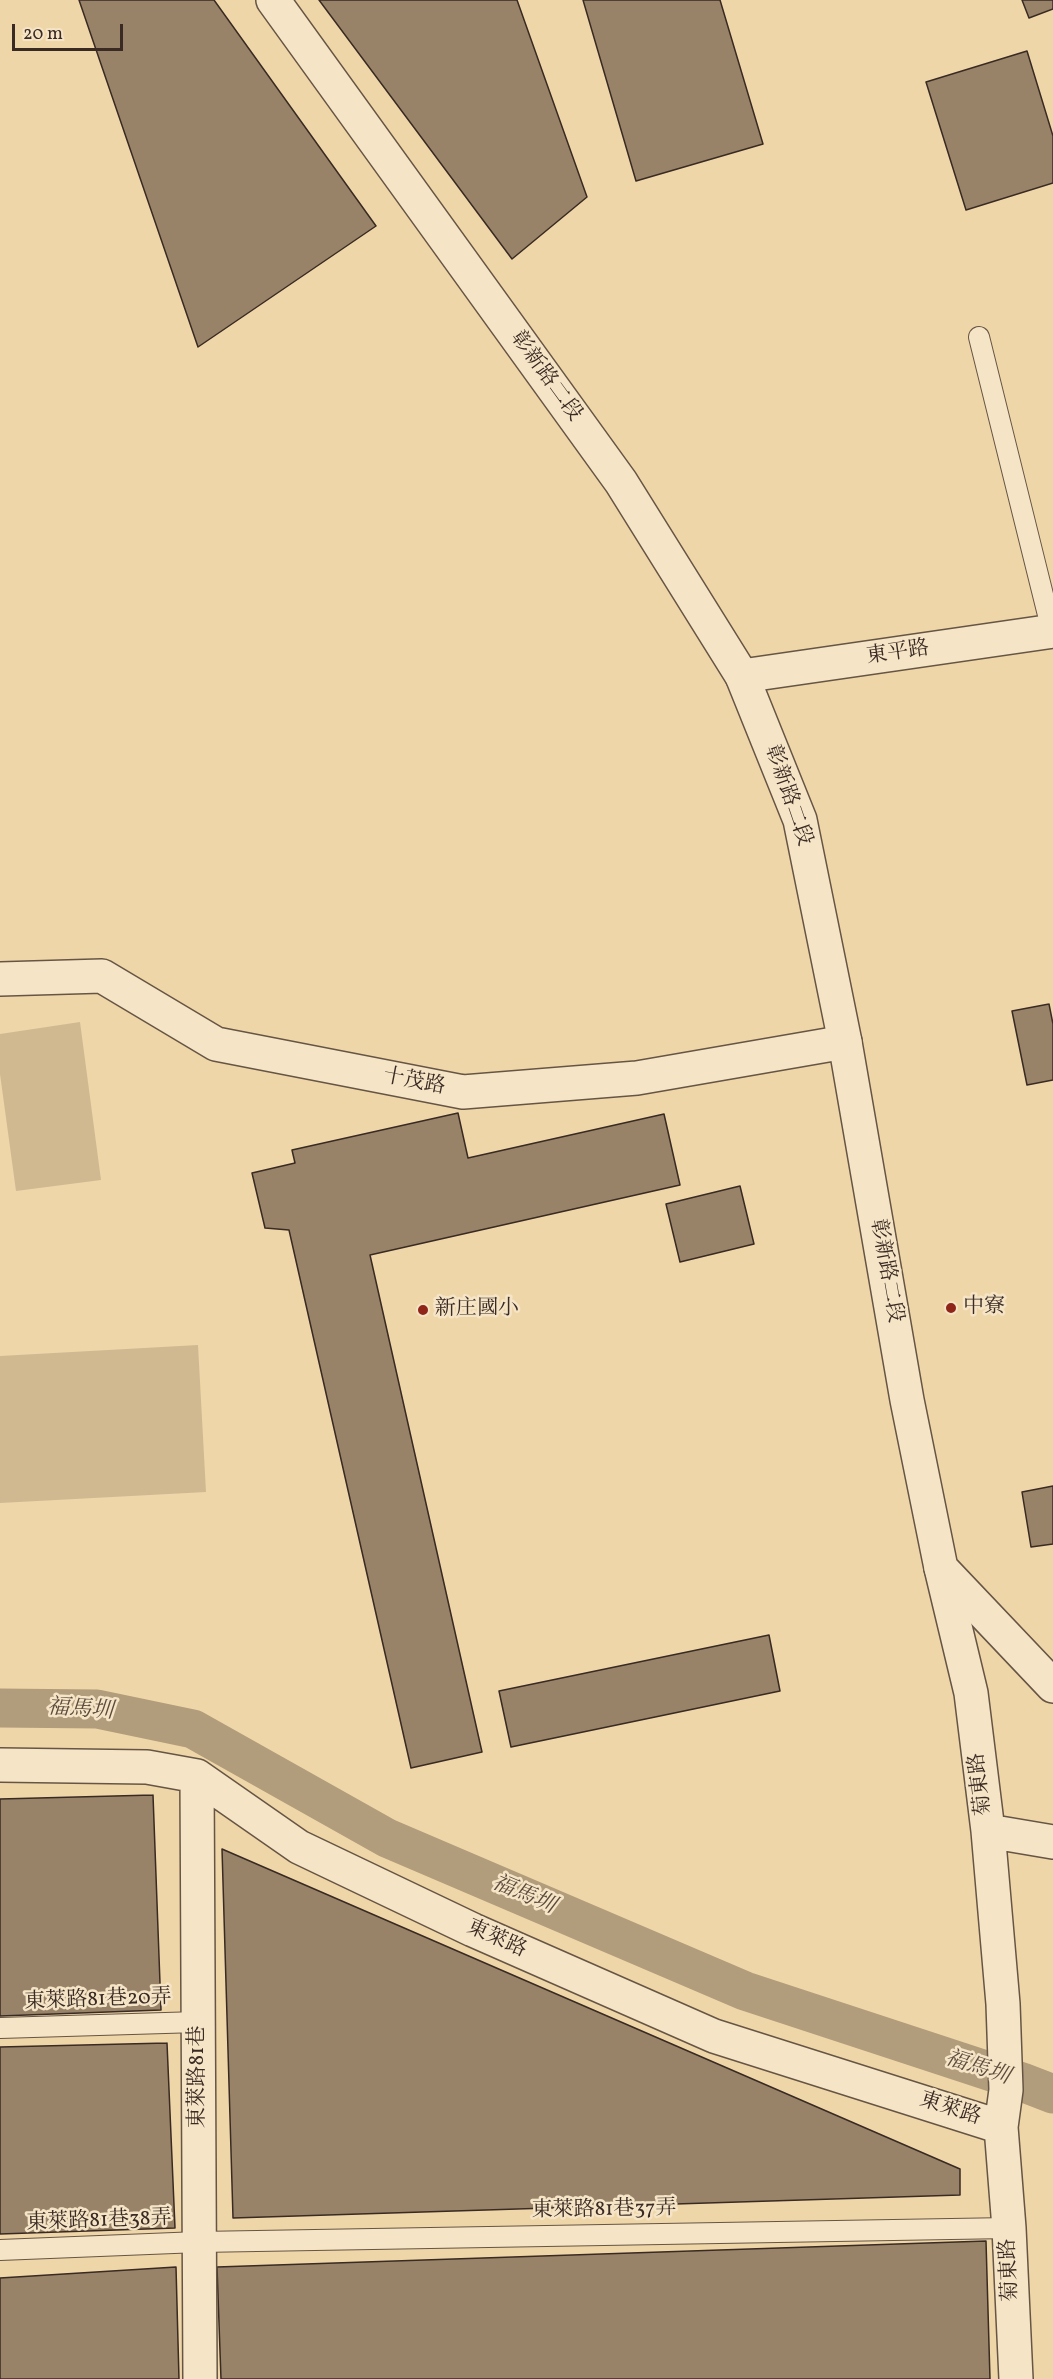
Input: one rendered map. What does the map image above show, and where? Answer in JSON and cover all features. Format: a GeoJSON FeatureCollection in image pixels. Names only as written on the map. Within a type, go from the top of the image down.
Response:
{"type":"FeatureCollection","features":[{"type":"Feature","properties":{"kind":"street","name":"彰新路二段"},"geometry":{"type":"LineString","coordinates":[[273,0],[621,482],[742,676],[800,820],[845,1042],[907,1400],[941,1568]]}},
{"type":"Feature","properties":{"kind":"street","name":"東平路"},"geometry":{"type":"LineString","coordinates":[[742,676],[1052,631]]}},
{"type":"Feature","properties":{"kind":"street","name":"十茂路"},"geometry":{"type":"LineString","coordinates":[[0,978],[102,976],[216,1044],[463,1092],[637,1078],[845,1042]]}},
{"type":"Feature","properties":{"kind":"street"},"geometry":{"type":"LineString","coordinates":[[941,1568],[1053,1686]]}},
{"type":"Feature","properties":{"kind":"street","name":"菊東路"},"geometry":{"type":"LineString","coordinates":[[941,1568],[971,1693],[988,1831],[1003,2004],[1006,2090],[1001,2127],[1009,2228],[1016,2379]]}},
{"type":"Feature","properties":{"kind":"street","name":"東萊路"},"geometry":{"type":"LineString","coordinates":[[0,1765],[147,1767],[197,1776],[299,1847],[473,1930],[714,2036],[1001,2127]]}},
{"type":"Feature","properties":{"kind":"street","name":"東萊路81巷"},"geometry":{"type":"LineString","coordinates":[[197,1776],[200,2379]]}},
{"type":"Feature","properties":{"kind":"street"},"geometry":{"type":"LineString","coordinates":[[988,1831],[1053,1842]]}},
{"type":"Feature","properties":{"kind":"lane"},"geometry":{"type":"LineString","coordinates":[[979,336],[1052,631]]}},
{"type":"Feature","properties":{"kind":"lane","name":"東萊路81巷20弄"},"geometry":{"type":"LineString","coordinates":[[0,2028],[198,2022]]}},
{"type":"Feature","properties":{"kind":"lane","name":"東萊路81巷37弄"},"geometry":{"type":"LineString","coordinates":[[200,2242],[1009,2228]]}},
{"type":"Feature","properties":{"kind":"lane","name":"東萊路81巷38弄"},"geometry":{"type":"LineString","coordinates":[[0,2250],[200,2242]]}},
{"type":"Feature","properties":{"kind":"shaded area"},"geometry":{"type":"Polygon","coordinates":[[[80,1022],[101,1180],[16,1191],[0,1074],[0,1034],[80,1022]]]}},
{"type":"Feature","properties":{"kind":"shaded area"},"geometry":{"type":"Polygon","coordinates":[[[198,1345],[206,1492],[0,1503],[0,1356],[198,1345]]]}},
{"type":"Feature","properties":{"kind":"building"},"geometry":{"type":"Polygon","coordinates":[[[79,0],[214,0],[376,226],[198,347],[79,0]]]}},
{"type":"Feature","properties":{"kind":"building"},"geometry":{"type":"Polygon","coordinates":[[[319,0],[517,0],[587,197],[512,259],[319,0]]]}},
{"type":"Feature","properties":{"kind":"building"},"geometry":{"type":"Polygon","coordinates":[[[583,0],[720,0],[763,144],[636,181],[583,0]]]}},
{"type":"Feature","properties":{"kind":"building"},"geometry":{"type":"Polygon","coordinates":[[[1022,0],[1053,0],[1053,9],[1029,18],[1022,0]]]}},
{"type":"Feature","properties":{"kind":"building"},"geometry":{"type":"Polygon","coordinates":[[[1027,51],[1053,136],[1053,183],[966,210],[926,82],[1027,51]]]}},
{"type":"Feature","properties":{"kind":"building"},"geometry":{"type":"Polygon","coordinates":[[[1049,1004],[1053,1024],[1053,1080],[1027,1085],[1012,1011],[1049,1004]]]}},
{"type":"Feature","properties":{"kind":"building"},"geometry":{"type":"Polygon","coordinates":[[[458,1113],[468,1158],[664,1114],[680,1185],[370,1255],[482,1752],[411,1768],[289,1230],[265,1228],[252,1173],[295,1163],[292,1150],[458,1113]]]}},
{"type":"Feature","properties":{"kind":"building"},"geometry":{"type":"Polygon","coordinates":[[[740,1186],[754,1244],[680,1262],[666,1204],[740,1186]]]}},
{"type":"Feature","properties":{"kind":"building"},"geometry":{"type":"Polygon","coordinates":[[[1053,1486],[1053,1544],[1031,1547],[1022,1492],[1053,1486]]]}},
{"type":"Feature","properties":{"kind":"building"},"geometry":{"type":"Polygon","coordinates":[[[769,1635],[780,1691],[511,1747],[499,1691],[769,1635]]]}},
{"type":"Feature","properties":{"kind":"building"},"geometry":{"type":"Polygon","coordinates":[[[153,1795],[161,2010],[0,2016],[0,1799],[153,1795]]]}},
{"type":"Feature","properties":{"kind":"building"},"geometry":{"type":"Polygon","coordinates":[[[222,1849],[960,2169],[960,2195],[233,2218],[222,1849]]]}},
{"type":"Feature","properties":{"kind":"building"},"geometry":{"type":"Polygon","coordinates":[[[167,2043],[175,2228],[0,2234],[0,2047],[167,2043]]]}},
{"type":"Feature","properties":{"kind":"building"},"geometry":{"type":"Polygon","coordinates":[[[986,2241],[990,2379],[221,2379],[217,2267],[986,2241]]]}},
{"type":"Feature","properties":{"kind":"building"},"geometry":{"type":"Polygon","coordinates":[[[176,2267],[179,2379],[0,2379],[0,2278],[176,2267]]]}},
{"type":"Feature","properties":{"kind":"waterway","name":"福馬圳"},"geometry":{"type":"LineString","coordinates":[[0,1708],[97,1709],[193,1729],[387,1838],[745,1991],[1053,2094]]}},
{"type":"Feature","properties":{"kind":"place","name":"中寮"},"geometry":{"type":"Point","coordinates":[951,1308]}},
{"type":"Feature","properties":{"kind":"place","name":"新庄國小"},"geometry":{"type":"Point","coordinates":[423,1310]}}]}
